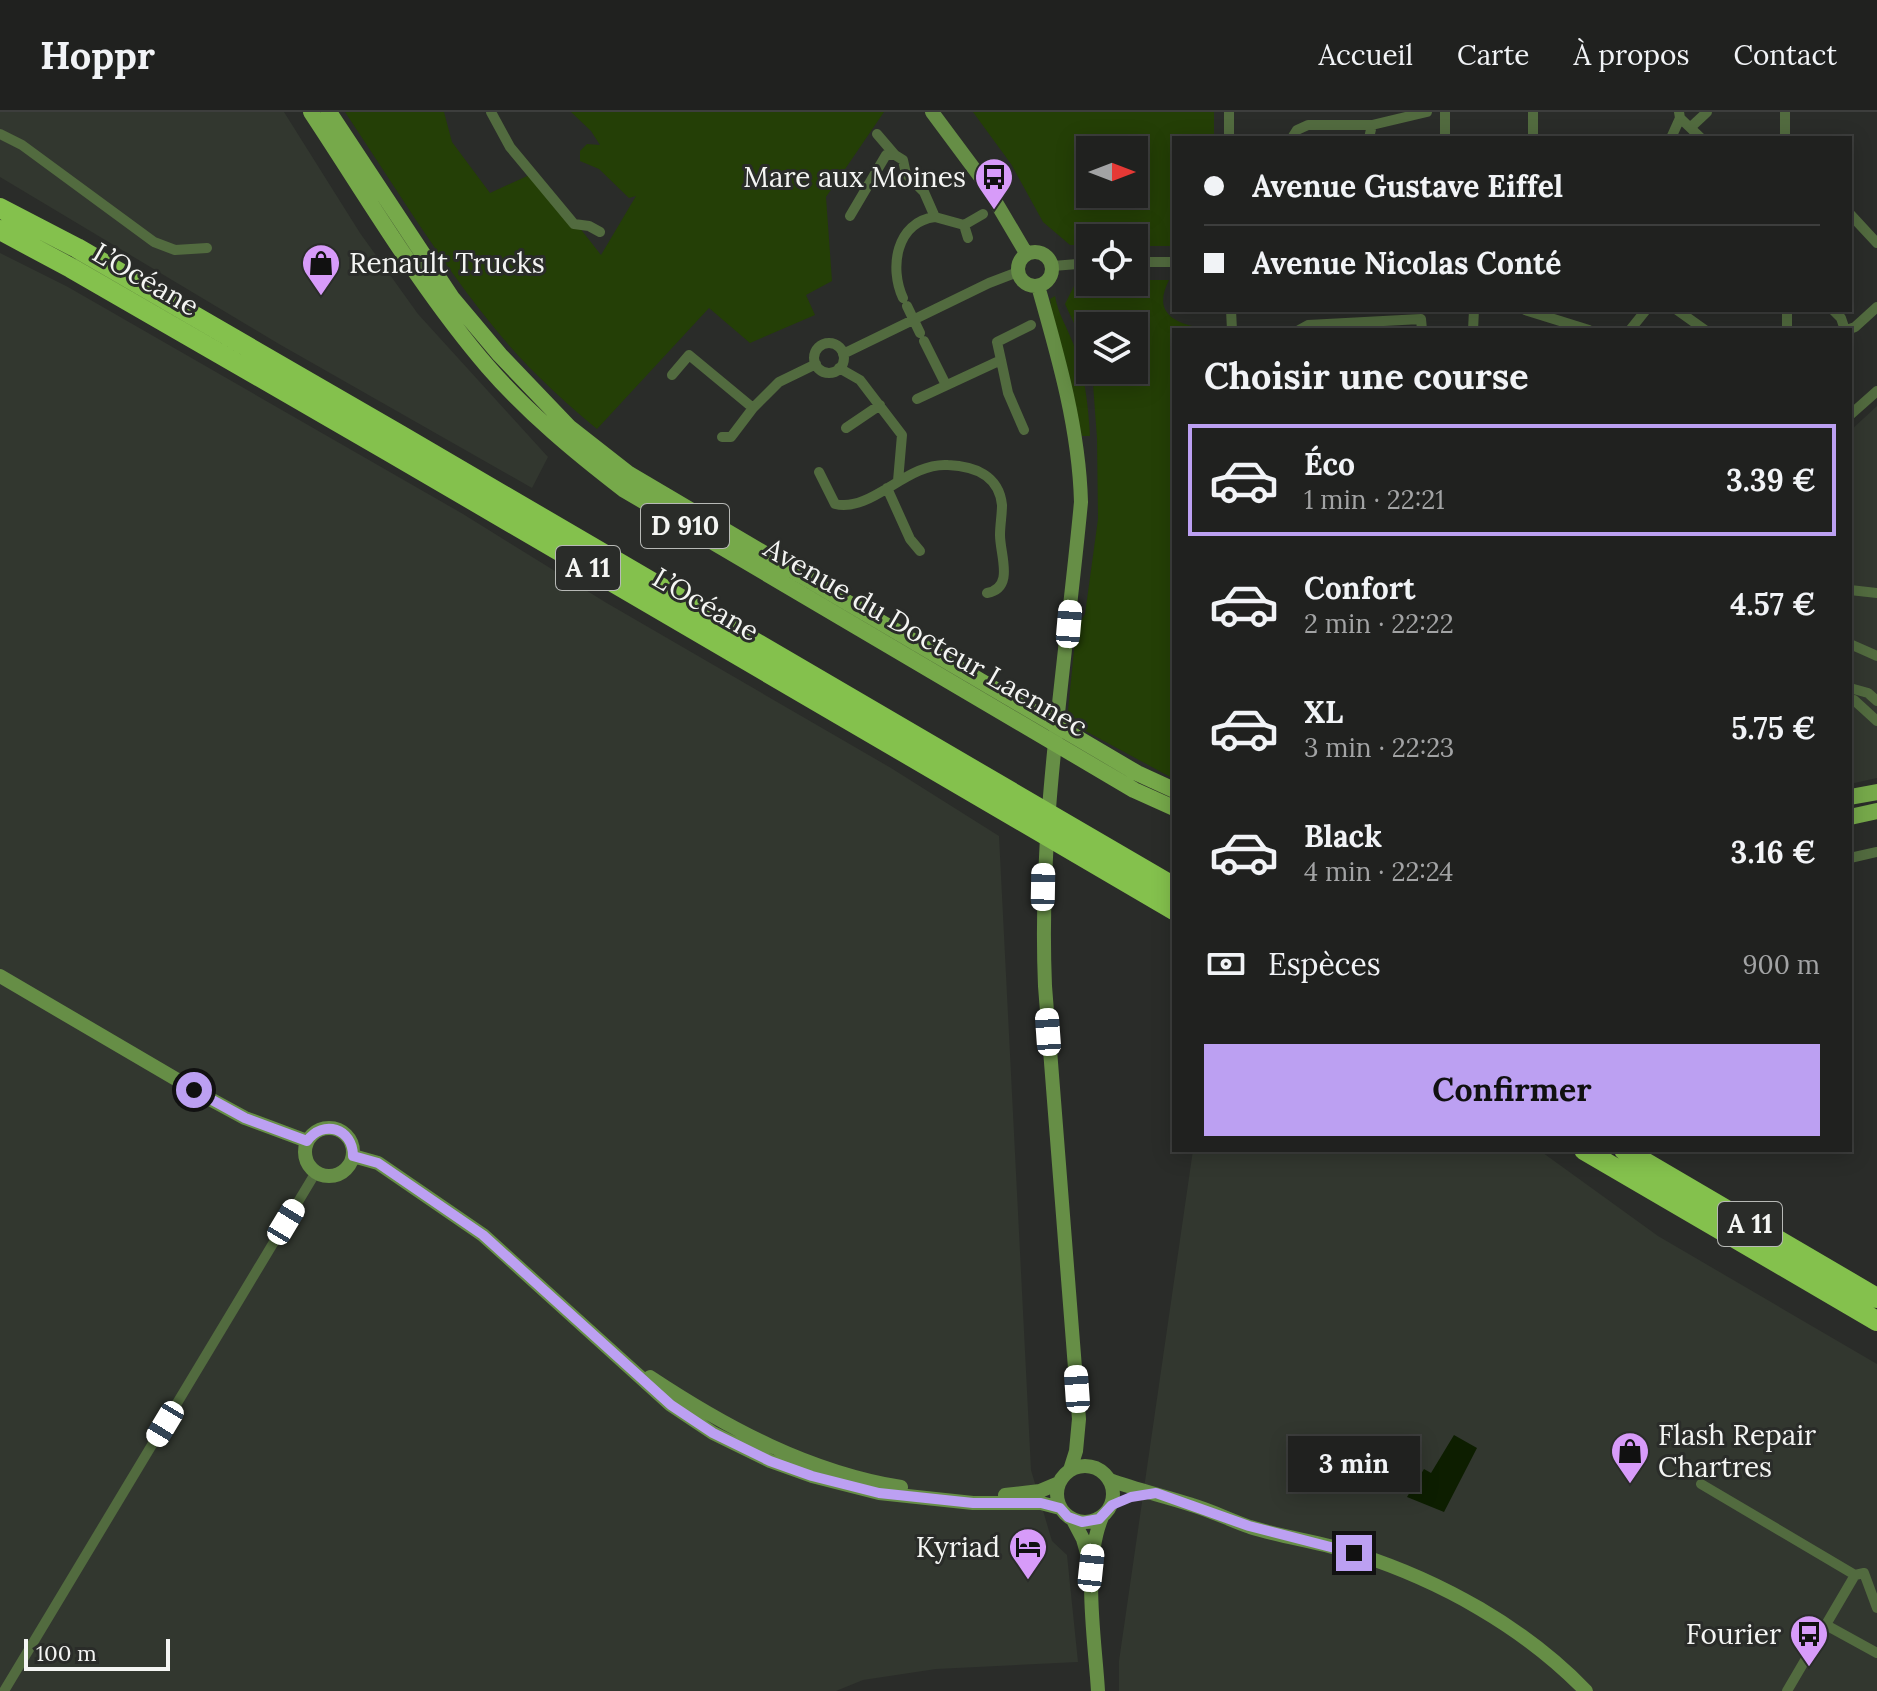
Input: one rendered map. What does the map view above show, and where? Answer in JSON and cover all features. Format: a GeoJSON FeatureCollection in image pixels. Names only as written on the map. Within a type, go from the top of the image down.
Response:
{"type":"FeatureCollection","features":[{"type":"Feature","properties":{"kind":"highway","name":"L’Océane"},"geometry":{"type":"LineString","coordinates":[[0,208],[77,248],[374,419],[1172,886]]}},
{"type":"Feature","properties":{"kind":"highway","name":"L’Océane"},"geometry":{"type":"LineString","coordinates":[[0,230],[390,452],[1172,909]]}},
{"type":"Feature","properties":{"kind":"highway","name":"A 11"},"geometry":{"type":"LineString","coordinates":[[1587,1152],[1877,1321]]}},
{"type":"Feature","properties":{"kind":"highway","name":"A 11"},"geometry":{"type":"LineString","coordinates":[[1627,1152],[1877,1298]]}},
{"type":"Feature","properties":{"kind":"main road","name":"Avenue du Docteur Laennec"},"geometry":{"type":"LineString","coordinates":[[311,112],[441,307],[489,368],[561,440],[623,489],[1134,790],[1172,807]]}},
{"type":"Feature","properties":{"kind":"main road","name":"Avenue du Docteur Laennec"},"geometry":{"type":"LineString","coordinates":[[329,112],[452,298],[500,355],[569,427],[629,474],[1137,773],[1172,789]]}},
{"type":"Feature","properties":{"kind":"main road"},"geometry":{"type":"LineString","coordinates":[[1852,797],[1873,792]]}},
{"type":"Feature","properties":{"kind":"main road"},"geometry":{"type":"LineString","coordinates":[[1852,817],[1875,812]]}},
{"type":"Feature","properties":{"kind":"street"},"geometry":{"type":"LineString","coordinates":[[491,112],[510,147],[574,224],[589,226],[600,232]]}},
{"type":"Feature","properties":{"kind":"street"},"geometry":{"type":"LineString","coordinates":[[932,112],[984,182],[1026,253]]}},
{"type":"Feature","properties":{"kind":"street"},"geometry":{"type":"LineString","coordinates":[[1229,112],[1229,136]]}},
{"type":"Feature","properties":{"kind":"street"},"geometry":{"type":"LineString","coordinates":[[1293,136],[1297,130],[1308,125],[1372,125],[1427,112]]}},
{"type":"Feature","properties":{"kind":"street"},"geometry":{"type":"LineString","coordinates":[[1445,112],[1445,136]]}},
{"type":"Feature","properties":{"kind":"street"},"geometry":{"type":"LineString","coordinates":[[1533,112],[1533,136]]}},
{"type":"Feature","properties":{"kind":"street"},"geometry":{"type":"LineString","coordinates":[[1691,127],[1707,112]]}},
{"type":"Feature","properties":{"kind":"street"},"geometry":{"type":"LineString","coordinates":[[1785,112],[1785,136]]}},
{"type":"Feature","properties":{"kind":"street"},"geometry":{"type":"LineString","coordinates":[[1672,136],[1680,115],[1699,136]]}},
{"type":"Feature","properties":{"kind":"street"},"geometry":{"type":"LineString","coordinates":[[1369,136],[1372,125]]}},
{"type":"Feature","properties":{"kind":"street"},"geometry":{"type":"LineString","coordinates":[[0,134],[22,145],[154,242],[175,250],[207,248]]}},
{"type":"Feature","properties":{"kind":"street"},"geometry":{"type":"LineString","coordinates":[[877,134],[903,160],[906,174],[924,192],[935,217]]}},
{"type":"Feature","properties":{"kind":"street"},"geometry":{"type":"LineString","coordinates":[[850,216],[886,155],[895,155]]}},
{"type":"Feature","properties":{"kind":"street"},"geometry":{"type":"LineString","coordinates":[[946,385],[905,302],[895,271],[901,243],[910,228],[923,219],[935,217],[964,225],[983,214]]}},
{"type":"Feature","properties":{"kind":"street"},"geometry":{"type":"LineString","coordinates":[[1852,216],[1877,243]]}},
{"type":"Feature","properties":{"kind":"street"},"geometry":{"type":"LineString","coordinates":[[964,225],[968,238]]}},
{"type":"Feature","properties":{"kind":"street"},"geometry":{"type":"LineString","coordinates":[[1026,253],[1043,253],[1053,266],[1051,276],[1038,286],[1023,281],[1018,272],[1019,261],[1026,253]]}},
{"type":"Feature","properties":{"kind":"street"},"geometry":{"type":"LineString","coordinates":[[1148,262],[1172,262]]}},
{"type":"Feature","properties":{"kind":"street"},"geometry":{"type":"LineString","coordinates":[[1053,266],[1076,264]]}},
{"type":"Feature","properties":{"kind":"street"},"geometry":{"type":"LineString","coordinates":[[843,354],[1018,272]]}},
{"type":"Feature","properties":{"kind":"street"},"geometry":{"type":"LineString","coordinates":[[615,1354],[742,1433],[793,1456],[884,1484],[978,1496],[1030,1493],[1059,1483],[1070,1470],[1076,1451],[1079,1419],[1045,986],[1044,864],[1081,502],[1077,441],[1038,286]]}},
{"type":"Feature","properties":{"kind":"street"},"geometry":{"type":"LineString","coordinates":[[1852,328],[1877,307]]}},
{"type":"Feature","properties":{"kind":"street"},"geometry":{"type":"LineString","coordinates":[[1531,312],[1583,328]]}},
{"type":"Feature","properties":{"kind":"street"},"geometry":{"type":"LineString","coordinates":[[1632,328],[1644,312]]}},
{"type":"Feature","properties":{"kind":"street"},"geometry":{"type":"LineString","coordinates":[[1680,312],[1702,328]]}},
{"type":"Feature","properties":{"kind":"street"},"geometry":{"type":"LineString","coordinates":[[1303,328],[1308,325],[1372,326],[1421,319],[1422,328]]}},
{"type":"Feature","properties":{"kind":"street"},"geometry":{"type":"LineString","coordinates":[[1024,430],[1008,393],[997,342],[1031,325]]}},
{"type":"Feature","properties":{"kind":"street"},"geometry":{"type":"LineString","coordinates":[[825,343],[834,344],[843,354],[843,364],[829,373],[816,364],[815,354],[825,343]]}},
{"type":"Feature","properties":{"kind":"street"},"geometry":{"type":"LineString","coordinates":[[672,375],[689,355],[753,408]]}},
{"type":"Feature","properties":{"kind":"street"},"geometry":{"type":"LineString","coordinates":[[917,399],[1001,360]]}},
{"type":"Feature","properties":{"kind":"street"},"geometry":{"type":"LineString","coordinates":[[722,437],[731,437],[753,408],[779,382],[816,364]]}},
{"type":"Feature","properties":{"kind":"street"},"geometry":{"type":"LineString","coordinates":[[839,368],[860,380],[902,435],[898,481]]}},
{"type":"Feature","properties":{"kind":"street"},"geometry":{"type":"LineString","coordinates":[[1852,413],[1877,391]]}},
{"type":"Feature","properties":{"kind":"street"},"geometry":{"type":"LineString","coordinates":[[846,428],[880,405]]}},
{"type":"Feature","properties":{"kind":"street"},"geometry":{"type":"LineString","coordinates":[[819,472],[835,504],[845,507],[935,466],[979,470],[991,480],[1002,503],[1000,535],[1004,581],[994,592],[987,593]]}},
{"type":"Feature","properties":{"kind":"street"},"geometry":{"type":"LineString","coordinates":[[887,488],[910,539],[920,551]]}},
{"type":"Feature","properties":{"kind":"street"},"geometry":{"type":"LineString","coordinates":[[1852,590],[1877,593]]}},
{"type":"Feature","properties":{"kind":"street"},"geometry":{"type":"LineString","coordinates":[[1852,645],[1877,656]]}},
{"type":"Feature","properties":{"kind":"street"},"geometry":{"type":"LineString","coordinates":[[1852,689],[1868,693],[1877,701]]}},
{"type":"Feature","properties":{"kind":"street"},"geometry":{"type":"LineString","coordinates":[[1852,700],[1877,721]]}},
{"type":"Feature","properties":{"kind":"street"},"geometry":{"type":"LineString","coordinates":[[1852,858],[1877,852]]}},
{"type":"Feature","properties":{"kind":"street"},"geometry":{"type":"LineString","coordinates":[[0,976],[211,1100],[265,1126],[307,1141]]}},
{"type":"Feature","properties":{"kind":"street"},"geometry":{"type":"LineString","coordinates":[[318,1130],[340,1130],[350,1141],[353,1156],[339,1174],[331,1176],[316,1172],[305,1155],[307,1141],[318,1130]]}},
{"type":"Feature","properties":{"kind":"street"},"geometry":{"type":"LineString","coordinates":[[353,1156],[378,1163],[483,1235],[671,1405],[713,1433],[770,1461],[812,1476],[879,1493],[973,1503],[1041,1503],[1060,1508],[1073,1520],[1083,1539],[1091,1568]]}},
{"type":"Feature","properties":{"kind":"street"},"geometry":{"type":"LineString","coordinates":[[4,1691],[316,1172]]}},
{"type":"Feature","properties":{"kind":"street"},"geometry":{"type":"LineString","coordinates":[[1079,1419],[1096,1468],[1110,1480],[1249,1526],[1354,1553],[1408,1572],[1457,1596],[1504,1625],[1562,1666],[1586,1691]]}},
{"type":"Feature","properties":{"kind":"street"},"geometry":{"type":"LineString","coordinates":[[716,1427],[742,1433]]}},
{"type":"Feature","properties":{"kind":"street"},"geometry":{"type":"LineString","coordinates":[[1070,1470],[1083,1466],[1096,1468]]}},
{"type":"Feature","properties":{"kind":"street"},"geometry":{"type":"LineString","coordinates":[[1110,1480],[1112,1505]]}},
{"type":"Feature","properties":{"kind":"street"},"geometry":{"type":"LineString","coordinates":[[1059,1483],[1057,1496],[1060,1508]]}},
{"type":"Feature","properties":{"kind":"street"},"geometry":{"type":"LineString","coordinates":[[1701,1484],[1860,1574],[1877,1608]]}},
{"type":"Feature","properties":{"kind":"street"},"geometry":{"type":"LineString","coordinates":[[1098,1691],[1091,1568],[1094,1538],[1102,1517],[1112,1505],[1131,1497],[1156,1493]]}},
{"type":"Feature","properties":{"kind":"street"},"geometry":{"type":"LineString","coordinates":[[1073,1520],[1090,1522],[1102,1517]]}},
{"type":"Feature","properties":{"kind":"street"},"geometry":{"type":"LineString","coordinates":[[1787,1691],[1860,1574]]}},
{"type":"Feature","properties":{"kind":"street"},"geometry":{"type":"LineString","coordinates":[[1826,1625],[1877,1653]]}},
{"type":"Feature","properties":{"kind":"shaded area"},"geometry":{"type":"Polygon","coordinates":[[[0,112],[284,112],[360,233],[418,314],[548,457],[532,488],[279,344],[0,177],[0,112]]]}},
{"type":"Feature","properties":{"kind":"shaded area"},"geometry":{"type":"Polygon","coordinates":[[[0,253],[68,287],[463,514],[605,602],[891,768],[999,836],[1031,1470],[1052,1541],[1067,1555],[1078,1662],[936,1669],[863,1680],[836,1691],[0,1691],[0,253]]]}},
{"type":"Feature","properties":{"kind":"shaded area"},"geometry":{"type":"Polygon","coordinates":[[[1877,406],[1877,778],[1852,784],[1852,429],[1877,406]]]}},
{"type":"Feature","properties":{"kind":"shaded area"},"geometry":{"type":"Polygon","coordinates":[[[1193,1152],[1542,1152],[1658,1236],[1877,1364],[1877,1691],[1119,1691],[1119,1661],[1193,1152]]]}},
{"type":"Feature","properties":{"kind":"shaded area"},"geometry":{"type":"Polygon","coordinates":[[[1454,1435],[1477,1448],[1444,1512],[1407,1497],[1424,1469],[1431,1473],[1454,1435]]]}},
{"type":"Feature","properties":{"kind":"green space"},"geometry":{"type":"Polygon","coordinates":[[[345,112],[444,112],[452,142],[490,193],[536,172],[601,255],[636,196],[629,198],[599,169],[580,161],[580,151],[587,144],[600,145],[591,131],[571,112],[884,112],[826,197],[832,281],[806,295],[815,315],[750,343],[709,308],[597,429],[519,357],[475,304],[345,112]]]}},
{"type":"Feature","properties":{"kind":"green space"},"geometry":{"type":"Polygon","coordinates":[[[973,112],[1214,112],[1214,136],[1172,136],[1172,246],[1148,246],[1148,224],[1076,224],[1076,245],[1070,245],[1043,222],[1011,164],[973,112]]]}},
{"type":"Feature","properties":{"kind":"green space"},"geometry":{"type":"Polygon","coordinates":[[[1148,280],[1169,280],[1163,297],[1166,310],[1175,320],[1192,326],[1172,328],[1172,778],[1067,721],[1076,630],[1085,614],[1098,519],[1093,384],[1148,384],[1148,312],[1076,312],[1076,328],[1065,304],[1076,282],[1076,296],[1148,296],[1148,280]]]}},
{"type":"Feature","properties":{"kind":"green space"},"geometry":{"type":"Polygon","coordinates":[[[1055,296],[1076,353],[1076,384],[1084,384],[1090,436],[1082,436],[1050,299],[1055,296]]]}},
{"type":"Feature","properties":{"kind":"place","name":"Mare aux Moines"},"geometry":{"type":"Point","coordinates":[994,211]}},
{"type":"Feature","properties":{"kind":"place","name":"Renault Trucks"},"geometry":{"type":"Point","coordinates":[321,297]}},
{"type":"Feature","properties":{"kind":"place","name":"Flash Repair Chartres"},"geometry":{"type":"Point","coordinates":[1630,1485]}},
{"type":"Feature","properties":{"kind":"place","name":"Kyriad"},"geometry":{"type":"Point","coordinates":[1028,1581]}},
{"type":"Feature","properties":{"kind":"place","name":"Fourier"},"geometry":{"type":"Point","coordinates":[1809,1668]}},
{"type":"Feature","properties":{"kind":"route"},"geometry":{"type":"LineString","coordinates":[[194,1090],[245,1118],[307,1141],[318,1130],[340,1130],[350,1141],[353,1156],[378,1163],[483,1235],[671,1405],[713,1433],[770,1461],[812,1476],[879,1493],[973,1503],[1041,1503],[1060,1508],[1068,1517],[1082,1522],[1099,1519],[1112,1505],[1131,1497],[1156,1493],[1249,1526],[1354,1553]]}}]}
